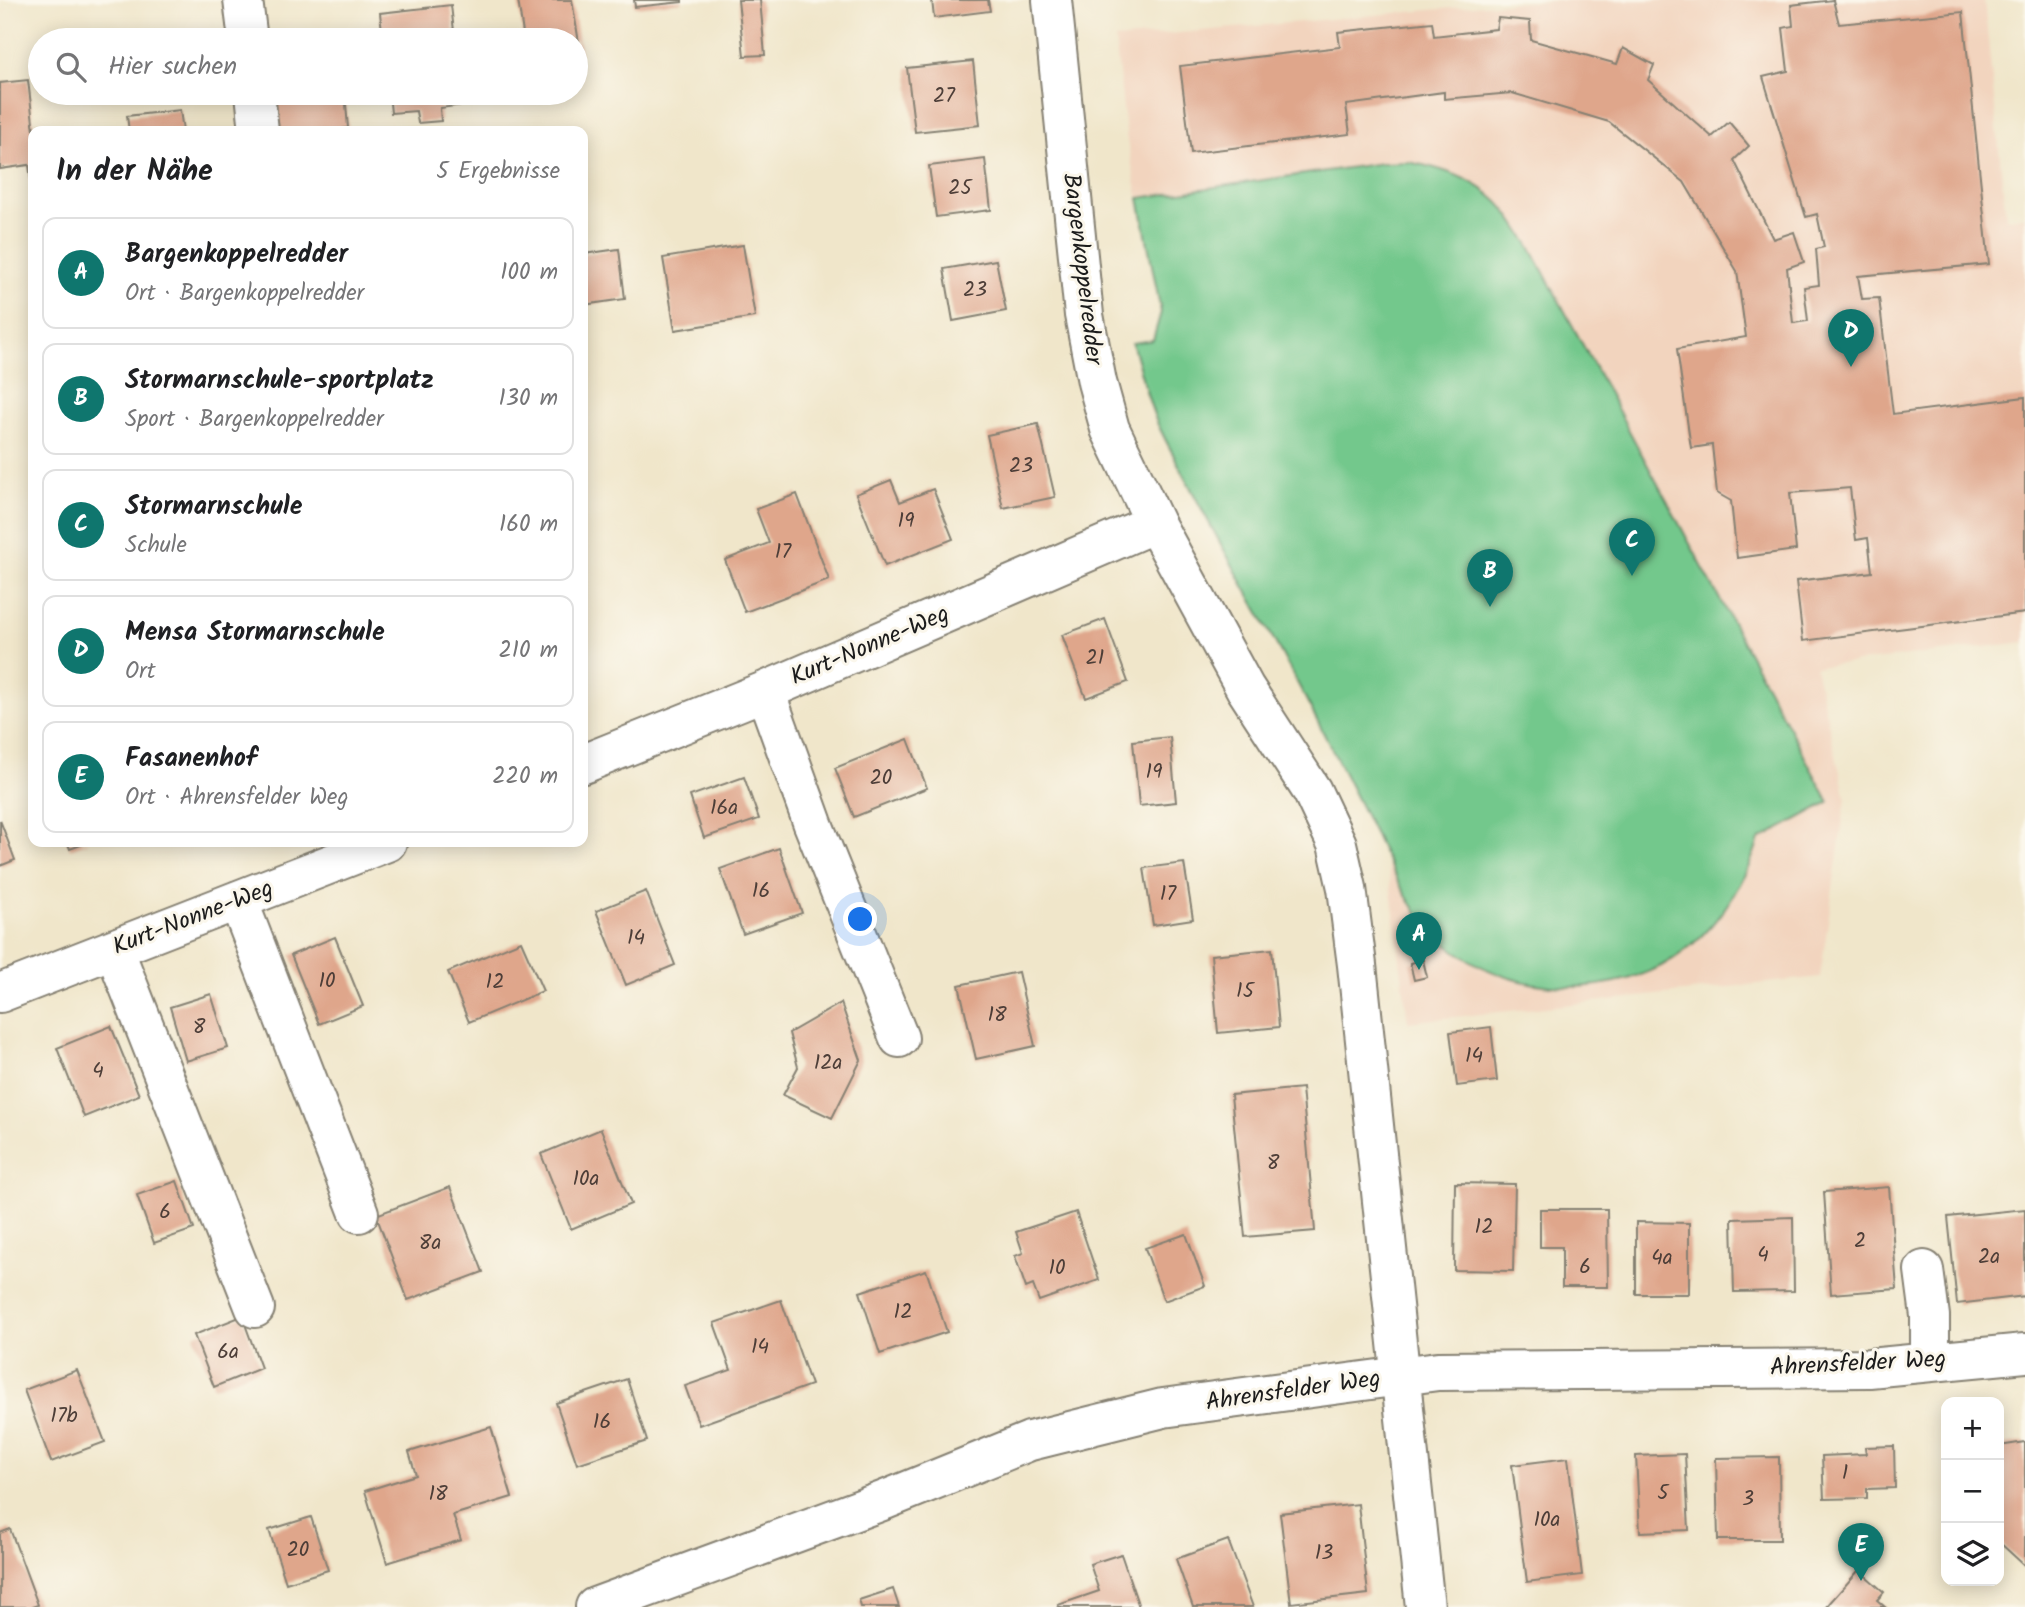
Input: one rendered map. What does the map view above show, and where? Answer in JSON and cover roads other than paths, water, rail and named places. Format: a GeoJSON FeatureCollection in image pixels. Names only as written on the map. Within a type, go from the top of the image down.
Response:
{"type":"FeatureCollection","features":[{"type":"Feature","properties":{"kind":"street"},"geometry":{"type":"LineString","coordinates":[[243,0],[246,28]]}},
{"type":"Feature","properties":{"kind":"street","name":"Bargenkoppelredder"},"geometry":{"type":"LineString","coordinates":[[1052,0],[1084,315],[1097,382],[1110,429],[1155,523],[1245,688],[1312,792],[1337,844],[1347,888],[1357,965],[1424,1607]]}},
{"type":"Feature","properties":{"kind":"street"},"geometry":{"type":"LineString","coordinates":[[256,105],[258,126]]}},
{"type":"Feature","properties":{"kind":"street","name":"Kurt-Nonne-Weg"},"geometry":{"type":"LineString","coordinates":[[588,762],[765,691],[1155,523]]}},
{"type":"Feature","properties":{"kind":"street"},"geometry":{"type":"LineString","coordinates":[[765,691],[813,824],[899,1038]]}},
{"type":"Feature","properties":{"kind":"street","name":"Kurt-Nonne-Weg"},"geometry":{"type":"LineString","coordinates":[[0,993],[374,847]]}},
{"type":"Feature","properties":{"kind":"street"},"geometry":{"type":"LineString","coordinates":[[238,900],[359,1213]]}},
{"type":"Feature","properties":{"kind":"street"},"geometry":{"type":"LineString","coordinates":[[114,949],[255,1308]]}},
{"type":"Feature","properties":{"kind":"street"},"geometry":{"type":"LineString","coordinates":[[1924,1270],[1930,1316],[1930,1362]]}},
{"type":"Feature","properties":{"kind":"street","name":"Ahrensfelder Weg"},"geometry":{"type":"LineString","coordinates":[[595,1607],[885,1500],[1030,1441],[1163,1408],[1438,1371],[1869,1368],[2025,1353]]}},
{"type":"Feature","properties":{"kind":"place","name":"Mensa Stormarnschule"},"geometry":{"type":"Point","coordinates":[1851,367]}},
{"type":"Feature","properties":{"kind":"place","name":"Stormarnschule"},"geometry":{"type":"Point","coordinates":[1632,576]}},
{"type":"Feature","properties":{"kind":"place","name":"Stormarnschule-sportplatz"},"geometry":{"type":"Point","coordinates":[1490,607]}},
{"type":"Feature","properties":{"kind":"place","name":"Bargenkoppelredder"},"geometry":{"type":"Point","coordinates":[1419,970]}},
{"type":"Feature","properties":{"kind":"place","name":"Fasanenhof"},"geometry":{"type":"Point","coordinates":[1861,1581]}}]}
